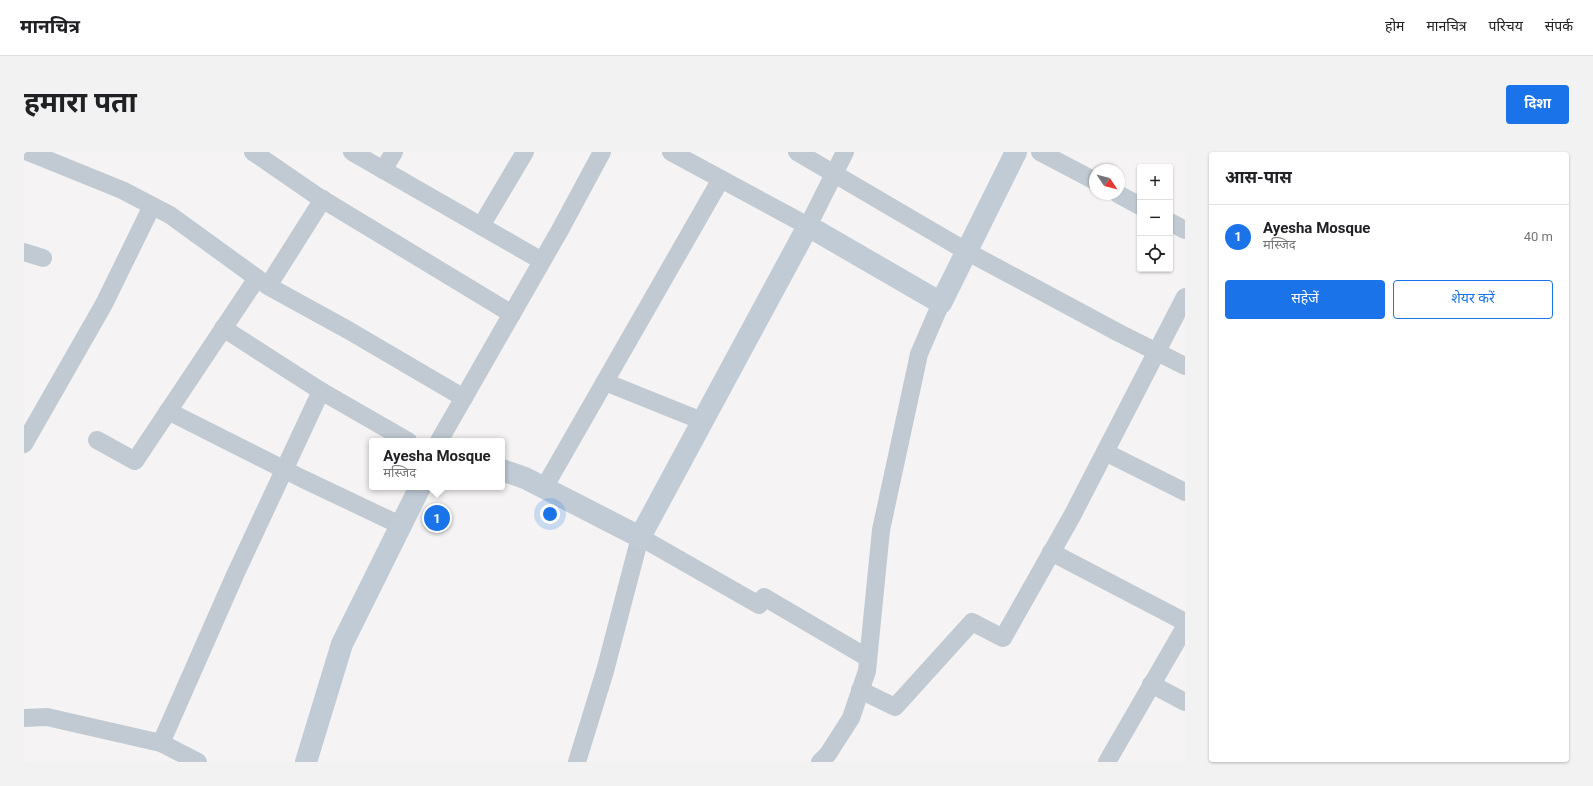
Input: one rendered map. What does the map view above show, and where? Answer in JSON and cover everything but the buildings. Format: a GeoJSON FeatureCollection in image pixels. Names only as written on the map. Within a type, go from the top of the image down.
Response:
{"type":"FeatureCollection","features":[{"type":"Feature","properties":{"kind":"street"},"geometry":{"type":"LineString","coordinates":[[28,152],[122,190],[170,215],[263,282],[464,398]]}},
{"type":"Feature","properties":{"kind":"street"},"geometry":{"type":"LineString","coordinates":[[253,152],[323,199],[512,314]]}},
{"type":"Feature","properties":{"kind":"street"},"geometry":{"type":"LineString","coordinates":[[352,152],[542,261]]}},
{"type":"Feature","properties":{"kind":"street"},"geometry":{"type":"LineString","coordinates":[[383,170],[394,152]]}},
{"type":"Feature","properties":{"kind":"street"},"geometry":{"type":"LineString","coordinates":[[481,226],[525,152]]}},
{"type":"Feature","properties":{"kind":"street"},"geometry":{"type":"LineString","coordinates":[[441,438],[542,261],[602,152]]}},
{"type":"Feature","properties":{"kind":"street"},"geometry":{"type":"LineString","coordinates":[[671,152],[808,226],[941,303]]}},
{"type":"Feature","properties":{"kind":"street"},"geometry":{"type":"LineString","coordinates":[[797,152],[966,251],[1185,366]]}},
{"type":"Feature","properties":{"kind":"street"},"geometry":{"type":"LineString","coordinates":[[576,762],[605,672],[640,537],[808,226],[844,152]]}},
{"type":"Feature","properties":{"kind":"street"},"geometry":{"type":"LineString","coordinates":[[820,762],[828,754],[851,718],[867,671],[882,530],[919,354],[941,303],[1016,152]]}},
{"type":"Feature","properties":{"kind":"street"},"geometry":{"type":"LineString","coordinates":[[1040,152],[1089,179]]}},
{"type":"Feature","properties":{"kind":"street"},"geometry":{"type":"LineString","coordinates":[[544,488],[721,179]]}},
{"type":"Feature","properties":{"kind":"street"},"geometry":{"type":"LineString","coordinates":[[1125,198],[1137,204]]}},
{"type":"Feature","properties":{"kind":"street"},"geometry":{"type":"LineString","coordinates":[[97,440],[135,460],[224,328],[263,282],[323,199]]}},
{"type":"Feature","properties":{"kind":"street"},"geometry":{"type":"LineString","coordinates":[[24,444],[104,304],[152,206]]}},
{"type":"Feature","properties":{"kind":"street"},"geometry":{"type":"LineString","coordinates":[[1173,224],[1185,230]]}},
{"type":"Feature","properties":{"kind":"street"},"geometry":{"type":"LineString","coordinates":[[24,252],[43,258]]}},
{"type":"Feature","properties":{"kind":"street"},"geometry":{"type":"LineString","coordinates":[[860,690],[895,707],[972,622],[1003,638],[1105,452],[1158,352],[1185,297]]}},
{"type":"Feature","properties":{"kind":"street"},"geometry":{"type":"LineString","coordinates":[[224,328],[321,391],[403,438]]}},
{"type":"Feature","properties":{"kind":"street"},"geometry":{"type":"LineString","coordinates":[[605,382],[702,421]]}},
{"type":"Feature","properties":{"kind":"street"},"geometry":{"type":"LineString","coordinates":[[161,743],[235,575],[321,391]]}},
{"type":"Feature","properties":{"kind":"street"},"geometry":{"type":"LineString","coordinates":[[168,410],[285,470],[402,526]]}},
{"type":"Feature","properties":{"kind":"street"},"geometry":{"type":"LineString","coordinates":[[1105,452],[1185,492]]}},
{"type":"Feature","properties":{"kind":"street"},"geometry":{"type":"LineString","coordinates":[[505,471],[525,478],[640,537],[759,605],[764,596],[868,658]]}},
{"type":"Feature","properties":{"kind":"street"},"geometry":{"type":"LineString","coordinates":[[306,762],[342,644],[402,526],[410,505],[418,490]]}},
{"type":"Feature","properties":{"kind":"street"},"geometry":{"type":"LineString","coordinates":[[1051,552],[1185,622]]}},
{"type":"Feature","properties":{"kind":"street"},"geometry":{"type":"LineString","coordinates":[[1113,760],[1151,684],[1185,627]]}},
{"type":"Feature","properties":{"kind":"street"},"geometry":{"type":"LineString","coordinates":[[1151,684],[1185,702]]}},
{"type":"Feature","properties":{"kind":"street"},"geometry":{"type":"LineString","coordinates":[[24,718],[47,718],[161,743],[198,762]]}},
{"type":"Feature","properties":{"kind":"place","name":"Ayesha Mosque"},"geometry":{"type":"Point","coordinates":[437,518]}}]}
